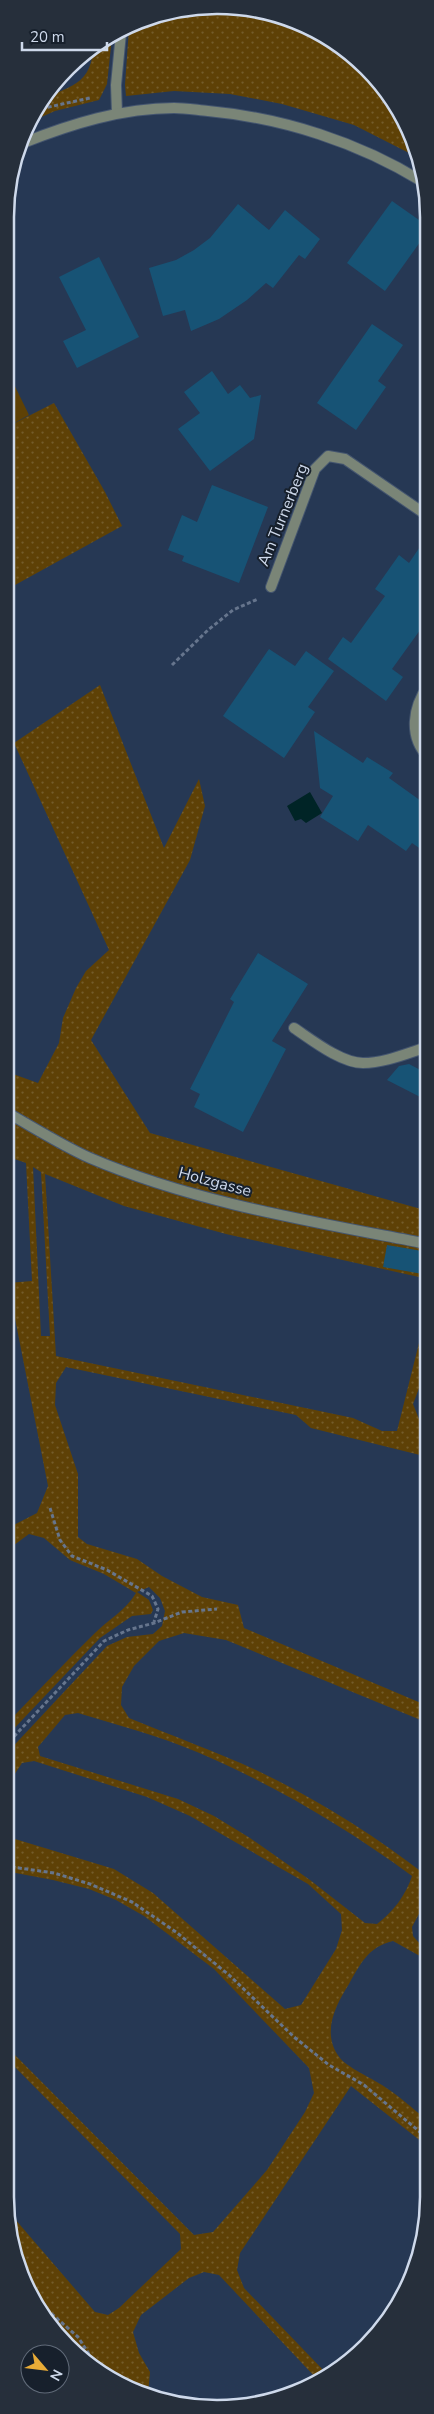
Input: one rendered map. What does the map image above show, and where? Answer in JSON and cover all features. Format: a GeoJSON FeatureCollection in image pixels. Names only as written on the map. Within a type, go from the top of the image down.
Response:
{"type":"FeatureCollection","features":[{"type":"Feature","properties":{"kind":"street"},"geometry":{"type":"LineString","coordinates":[[117,113],[116,85],[120,39]]}},
{"type":"Feature","properties":{"kind":"street"},"geometry":{"type":"LineString","coordinates":[[28,141],[60,128],[117,113],[174,108],[227,113],[277,122],[349,144],[416,178]]}},
{"type":"Feature","properties":{"kind":"street","name":"Am Turnerberg"},"geometry":{"type":"LineString","coordinates":[[271,587],[315,469],[328,456],[345,458],[420,510]]}},
{"type":"Feature","properties":{"kind":"street"},"geometry":{"type":"LineString","coordinates":[[420,697],[414,719],[416,738],[420,744]]}},
{"type":"Feature","properties":{"kind":"street"},"geometry":{"type":"LineString","coordinates":[[294,1028],[334,1055],[362,1063],[392,1058],[420,1048]]}},
{"type":"Feature","properties":{"kind":"street","name":"Holzgasse"},"geometry":{"type":"LineString","coordinates":[[14,1116],[89,1157],[185,1191],[285,1216],[420,1242]]}},
{"type":"Feature","properties":{"kind":"path"},"geometry":{"type":"LineString","coordinates":[[172,665],[232,610],[261,597],[271,587]]}},
{"type":"Feature","properties":{"kind":"path"},"geometry":{"type":"LineString","coordinates":[[50,1508],[60,1540],[72,1556],[107,1570],[152,1596],[158,1609],[154,1623]]}},
{"type":"Feature","properties":{"kind":"path"},"geometry":{"type":"LineString","coordinates":[[14,1736],[104,1641],[128,1630],[154,1623],[182,1612],[217,1609]]}},
{"type":"Feature","properties":{"kind":"path"},"geometry":{"type":"LineString","coordinates":[[14,1867],[54,1873],[90,1884],[132,1902],[176,1932],[229,1975],[294,2037],[329,2065],[364,2086],[420,2132]]}},
{"type":"Feature","properties":{"kind":"path"},"geometry":{"type":"LineString","coordinates":[[49,2312],[78,2337],[90,2356]]}},
{"type":"Feature","properties":{"kind":"shaded area"},"geometry":{"type":"Polygon","coordinates":[[[204,14],[244,15],[270,21],[295,29],[319,41],[361,73],[393,115],[405,139],[409,153],[354,125],[282,104],[230,94],[174,91],[126,96],[129,34],[139,29],[190,15],[204,14]]]}},
{"type":"Feature","properties":{"kind":"shaded area"},"geometry":{"type":"Polygon","coordinates":[[[111,43],[107,84],[99,100],[55,111],[40,118],[55,94],[84,77],[92,57],[111,43]]]}},
{"type":"Feature","properties":{"kind":"shaded area"},"geometry":{"type":"Polygon","coordinates":[[[14,384],[29,415],[14,423],[14,384]]]}},
{"type":"Feature","properties":{"kind":"shaded area"},"geometry":{"type":"Polygon","coordinates":[[[54,403],[105,492],[122,526],[14,586],[14,423],[54,403]]]}},
{"type":"Feature","properties":{"kind":"shaded area"},"geometry":{"type":"Polygon","coordinates":[[[100,685],[164,848],[199,779],[205,806],[190,860],[91,1040],[150,1133],[420,1209],[420,1277],[226,1234],[124,1206],[45,1174],[56,1356],[353,1418],[382,1431],[397,1431],[420,1339],[420,1386],[413,1404],[420,1420],[420,1455],[311,1428],[296,1415],[66,1367],[56,1383],[55,1405],[78,1474],[78,1537],[87,1544],[137,1559],[162,1576],[202,1597],[238,1605],[244,1628],[420,1703],[420,1720],[226,1640],[184,1633],[159,1641],[134,1666],[122,1687],[121,1705],[129,1718],[225,1756],[279,1781],[344,1818],[387,1846],[420,1871],[420,1912],[412,1927],[413,1936],[420,1944],[420,1956],[393,1941],[377,1947],[371,1952],[362,1963],[339,2001],[332,2020],[331,2039],[334,2049],[343,2061],[353,2069],[388,2089],[420,2114],[420,2140],[351,2086],[240,2253],[237,2270],[244,2288],[323,2370],[314,2376],[219,2275],[204,2272],[189,2278],[141,2315],[133,2332],[139,2353],[150,2372],[149,2388],[115,2373],[77,2345],[48,2310],[29,2275],[15,2224],[15,2219],[95,2312],[108,2315],[119,2308],[181,2249],[180,2234],[14,2066],[14,2054],[194,2235],[213,2232],[267,2170],[305,2112],[314,2093],[309,2068],[214,1969],[144,1916],[116,1900],[89,1889],[14,1873],[14,1839],[114,1869],[153,1893],[285,2009],[301,2005],[336,1949],[342,1930],[341,1914],[308,1884],[190,1816],[147,1797],[34,1761],[22,1763],[14,1775],[14,1745],[107,1646],[127,1637],[153,1634],[162,1626],[165,1611],[160,1598],[149,1587],[137,1592],[149,1600],[153,1610],[151,1614],[132,1616],[100,1638],[14,1729],[14,1716],[136,1593],[104,1574],[70,1560],[44,1538],[29,1534],[14,1545],[14,1525],[37,1513],[48,1486],[14,1313],[14,1282],[32,1281],[26,1163],[14,1159],[14,1074],[38,1083],[59,1043],[63,1018],[76,988],[86,971],[109,950],[14,743],[100,685]],[[33,1167],[41,1336],[50,1336],[41,1172],[33,1167]],[[78,1713],[65,1715],[38,1747],[40,1756],[178,1799],[214,1816],[250,1838],[310,1880],[365,1923],[377,1924],[394,1909],[403,1896],[412,1876],[335,1824],[254,1778],[183,1746],[78,1713]]]}},
{"type":"Feature","properties":{"kind":"shaded area"},"geometry":{"type":"Polygon","coordinates":[[[310,792],[322,813],[306,823],[301,819],[295,821],[287,806],[310,792]]]}},
{"type":"Feature","properties":{"kind":"building"},"geometry":{"type":"Polygon","coordinates":[[[392,201],[420,221],[420,242],[385,291],[347,263],[392,201]]]}},
{"type":"Feature","properties":{"kind":"building"},"geometry":{"type":"Polygon","coordinates":[[[238,204],[269,230],[285,210],[320,239],[305,259],[299,255],[273,288],[266,283],[247,300],[219,319],[191,331],[185,310],[163,316],[149,268],[176,260],[194,250],[210,238],[238,204]]]}},
{"type":"Feature","properties":{"kind":"building"},"geometry":{"type":"Polygon","coordinates":[[[99,257],[139,337],[77,368],[63,341],[86,330],[59,277],[99,257]]]}},
{"type":"Feature","properties":{"kind":"building"},"geometry":{"type":"Polygon","coordinates":[[[372,324],[403,345],[378,381],[386,387],[356,430],[317,403],[372,324]]]}},
{"type":"Feature","properties":{"kind":"building"},"geometry":{"type":"Polygon","coordinates":[[[212,371],[228,394],[240,385],[250,398],[261,395],[254,439],[210,471],[178,429],[200,413],[184,392],[212,371]]]}},
{"type":"Feature","properties":{"kind":"building"},"geometry":{"type":"Polygon","coordinates":[[[212,485],[268,507],[239,583],[182,561],[184,556],[168,550],[182,515],[197,522],[212,485]]]}},
{"type":"Feature","properties":{"kind":"building"},"geometry":{"type":"Polygon","coordinates":[[[420,547],[420,630],[392,669],[403,677],[386,701],[328,659],[343,637],[351,643],[385,596],[375,589],[399,555],[409,563],[420,547]]]}},
{"type":"Feature","properties":{"kind":"building"},"geometry":{"type":"Polygon","coordinates":[[[269,649],[295,666],[306,651],[334,671],[308,707],[315,712],[284,758],[223,716],[269,649]]]}},
{"type":"Feature","properties":{"kind":"building"},"geometry":{"type":"Polygon","coordinates":[[[314,731],[363,763],[367,757],[393,773],[389,778],[420,800],[420,848],[412,843],[406,851],[368,825],[358,841],[320,817],[333,796],[320,788],[314,731]]]}},
{"type":"Feature","properties":{"kind":"building"},"geometry":{"type":"Polygon","coordinates":[[[258,953],[308,984],[272,1041],[286,1049],[243,1132],[194,1107],[200,1094],[190,1089],[234,1002],[230,999],[258,953]]]}},
{"type":"Feature","properties":{"kind":"building"},"geometry":{"type":"Polygon","coordinates":[[[409,1064],[420,1070],[420,1097],[387,1080],[399,1066],[409,1064]]]}},
{"type":"Feature","properties":{"kind":"building"},"geometry":{"type":"Polygon","coordinates":[[[387,1245],[420,1251],[420,1274],[383,1267],[387,1245]]]}}]}
